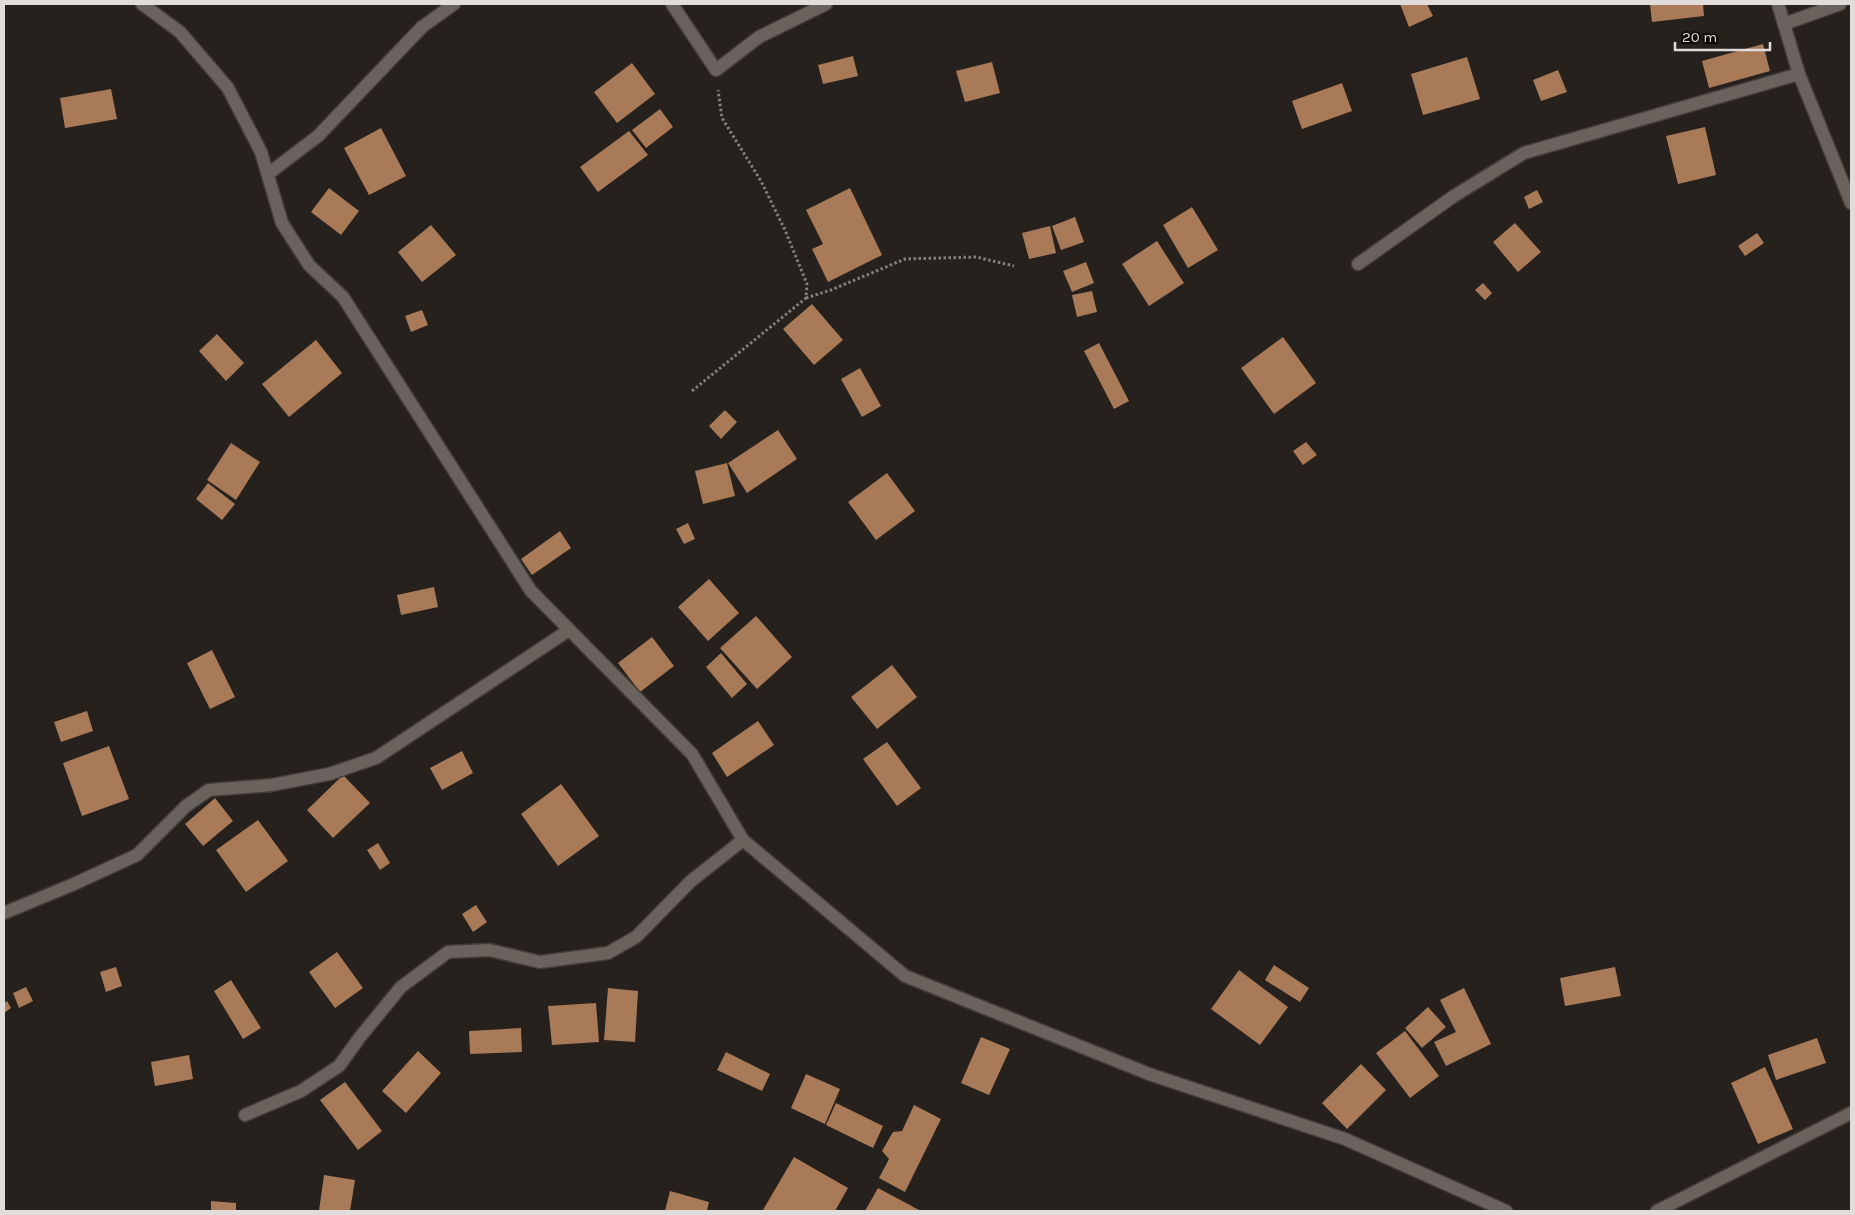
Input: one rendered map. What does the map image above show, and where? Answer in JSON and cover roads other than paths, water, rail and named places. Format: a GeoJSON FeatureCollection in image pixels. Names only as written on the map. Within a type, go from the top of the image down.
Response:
{"type":"FeatureCollection","features":[{"type":"Feature","properties":{"kind":"street"},"geometry":{"type":"LineString","coordinates":[[142,4],[180,32],[228,88],[261,152],[282,222],[309,265],[343,297],[531,591],[692,754],[743,840],[905,976],[1149,1074],[1345,1139],[1506,1211]]}},
{"type":"Feature","properties":{"kind":"street"},"geometry":{"type":"LineString","coordinates":[[268,174],[318,136],[422,27],[454,4]]}},
{"type":"Feature","properties":{"kind":"street"},"geometry":{"type":"LineString","coordinates":[[672,4],[716,70],[759,37],[826,4]]}},
{"type":"Feature","properties":{"kind":"street"},"geometry":{"type":"LineString","coordinates":[[1778,4],[1799,74],[1851,202]]}},
{"type":"Feature","properties":{"kind":"street"},"geometry":{"type":"LineString","coordinates":[[1784,24],[1840,4]]}},
{"type":"Feature","properties":{"kind":"street"},"geometry":{"type":"LineString","coordinates":[[1358,264],[1454,196],[1524,153],[1799,74]]}},
{"type":"Feature","properties":{"kind":"street"},"geometry":{"type":"LineString","coordinates":[[4,913],[137,855],[186,806],[209,790],[272,785],[329,774],[376,758],[569,630]]}},
{"type":"Feature","properties":{"kind":"street"},"geometry":{"type":"LineString","coordinates":[[245,1115],[301,1092],[339,1066],[401,987],[448,952],[489,950],[540,962],[608,953],[636,938],[691,881],[743,840]]}},
{"type":"Feature","properties":{"kind":"street"},"geometry":{"type":"LineString","coordinates":[[1657,1211],[1851,1113]]}}]}
